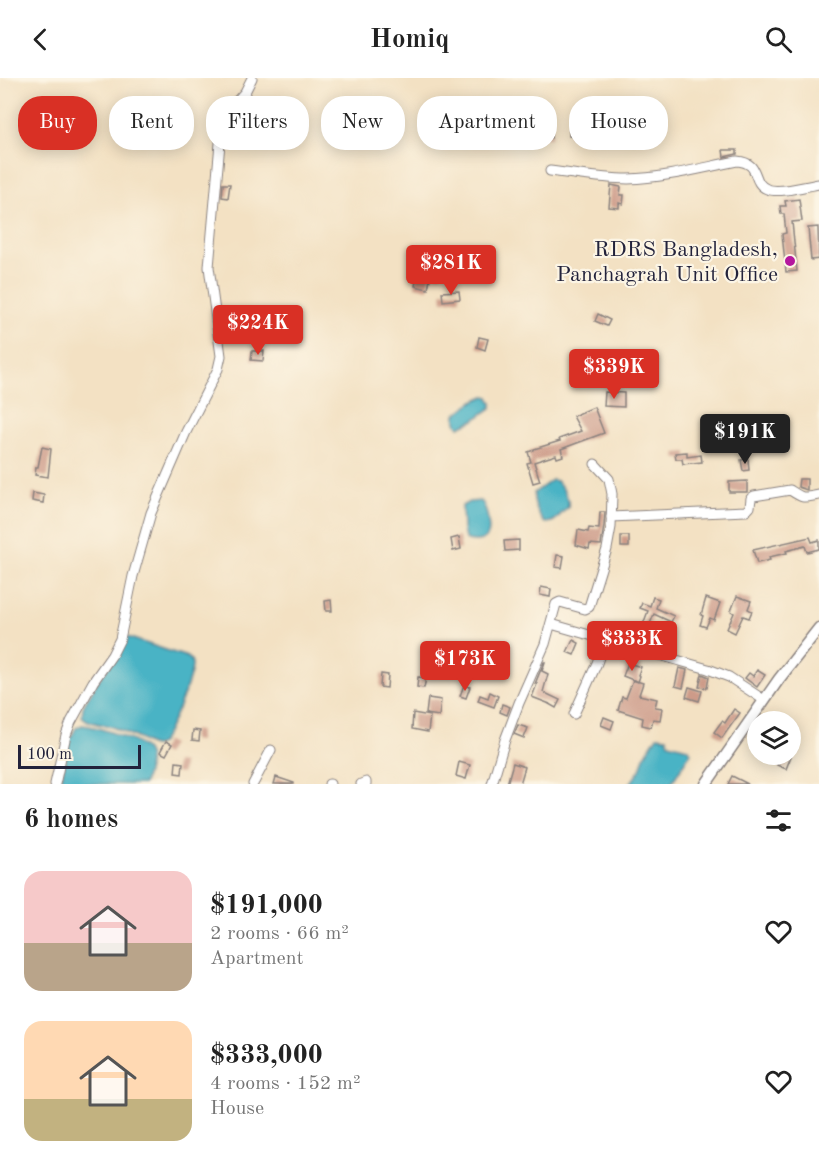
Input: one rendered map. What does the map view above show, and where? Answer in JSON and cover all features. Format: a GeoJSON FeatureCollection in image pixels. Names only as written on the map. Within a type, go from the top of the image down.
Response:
{"type":"FeatureCollection","features":[{"type":"Feature","properties":{"kind":"main road"},"geometry":{"type":"LineString","coordinates":[[705,784],[796,655],[819,628]]}},
{"type":"Feature","properties":{"kind":"street"},"geometry":{"type":"LineString","coordinates":[[55,784],[71,722],[93,682],[117,647],[141,543],[151,513],[186,432],[218,369],[220,356],[209,267],[221,132],[227,112],[245,92],[252,78]]}},
{"type":"Feature","properties":{"kind":"street"},"geometry":{"type":"LineString","coordinates":[[550,171],[600,177],[651,177],[737,162],[748,163],[760,183],[768,189],[782,190],[819,184]]}},
{"type":"Feature","properties":{"kind":"street"},"geometry":{"type":"LineString","coordinates":[[492,784],[505,740],[545,644],[556,604],[560,602],[589,608],[607,549],[612,494],[609,479],[595,464]]}},
{"type":"Feature","properties":{"kind":"street"},"geometry":{"type":"LineString","coordinates":[[611,517],[747,512],[751,498],[754,496],[784,490],[790,490],[802,498],[819,495]]}},
{"type":"Feature","properties":{"kind":"street"},"geometry":{"type":"LineString","coordinates":[[551,624],[719,673],[764,700]]}},
{"type":"Feature","properties":{"kind":"street"},"geometry":{"type":"LineString","coordinates":[[574,714],[605,640]]}},
{"type":"Feature","properties":{"kind":"street"},"geometry":{"type":"LineString","coordinates":[[253,784],[271,750]]}},
{"type":"Feature","properties":{"kind":"street"},"geometry":{"type":"LineString","coordinates":[[361,784],[366,782],[366,784]]}},
{"type":"Feature","properties":{"kind":"water"},"geometry":{"type":"Polygon","coordinates":[[[485,396],[489,397],[492,407],[459,427],[456,420],[457,413],[485,396]]]}},
{"type":"Feature","properties":{"kind":"water"},"geometry":{"type":"Polygon","coordinates":[[[552,480],[557,481],[561,486],[569,504],[556,519],[545,523],[536,509],[534,493],[552,480]]]}},
{"type":"Feature","properties":{"kind":"water"},"geometry":{"type":"Polygon","coordinates":[[[481,501],[488,519],[488,535],[478,541],[465,539],[462,506],[469,502],[481,501]]]}},
{"type":"Feature","properties":{"kind":"water"},"geometry":{"type":"Polygon","coordinates":[[[127,637],[187,657],[192,662],[179,707],[162,741],[156,746],[112,727],[88,721],[82,716],[83,707],[97,682],[116,657],[127,637]]]}},
{"type":"Feature","properties":{"kind":"water"},"geometry":{"type":"Polygon","coordinates":[[[82,725],[117,734],[143,747],[149,759],[144,784],[60,784],[70,739],[76,728],[82,725]]]}},
{"type":"Feature","properties":{"kind":"water"},"geometry":{"type":"Polygon","coordinates":[[[657,736],[667,737],[669,743],[687,748],[691,752],[671,784],[630,784],[640,770],[644,757],[657,736]]]}},
{"type":"Feature","properties":{"kind":"building"},"geometry":{"type":"Polygon","coordinates":[[[723,150],[737,150],[737,154],[724,157],[723,150]]]}},
{"type":"Feature","properties":{"kind":"building"},"geometry":{"type":"Polygon","coordinates":[[[223,184],[230,184],[228,198],[222,197],[223,184]]]}},
{"type":"Feature","properties":{"kind":"building"},"geometry":{"type":"Polygon","coordinates":[[[611,185],[621,187],[620,195],[624,195],[623,204],[619,203],[619,208],[609,207],[611,185]]]}},
{"type":"Feature","properties":{"kind":"building"},"geometry":{"type":"Polygon","coordinates":[[[799,199],[802,221],[792,222],[797,271],[786,272],[782,234],[786,233],[784,214],[781,214],[780,206],[786,206],[785,201],[799,199]]]}},
{"type":"Feature","properties":{"kind":"building"},"geometry":{"type":"Polygon","coordinates":[[[818,227],[819,259],[811,260],[808,228],[818,227]]]}},
{"type":"Feature","properties":{"kind":"building"},"geometry":{"type":"Polygon","coordinates":[[[429,262],[442,265],[441,276],[431,274],[428,289],[415,286],[418,271],[427,273],[429,262]]]}},
{"type":"Feature","properties":{"kind":"building"},"geometry":{"type":"Polygon","coordinates":[[[459,291],[460,299],[443,301],[442,292],[459,291]]]}},
{"type":"Feature","properties":{"kind":"building"},"geometry":{"type":"Polygon","coordinates":[[[598,314],[610,320],[607,326],[595,321],[598,314]]]}},
{"type":"Feature","properties":{"kind":"building"},"geometry":{"type":"Polygon","coordinates":[[[479,337],[488,339],[485,350],[477,347],[479,337]]]}},
{"type":"Feature","properties":{"kind":"building"},"geometry":{"type":"Polygon","coordinates":[[[252,351],[264,351],[263,361],[251,360],[252,351]]]}},
{"type":"Feature","properties":{"kind":"building"},"geometry":{"type":"Polygon","coordinates":[[[605,392],[624,393],[624,407],[604,406],[605,392]]]}},
{"type":"Feature","properties":{"kind":"building"},"geometry":{"type":"Polygon","coordinates":[[[594,407],[604,433],[561,449],[563,456],[557,458],[556,455],[534,462],[540,481],[533,483],[527,463],[531,462],[528,452],[581,431],[573,416],[594,407]]]}},
{"type":"Feature","properties":{"kind":"building"},"geometry":{"type":"Polygon","coordinates":[[[42,447],[51,449],[48,477],[35,475],[42,447]]]}},
{"type":"Feature","properties":{"kind":"building"},"geometry":{"type":"Polygon","coordinates":[[[687,452],[687,457],[701,455],[702,462],[683,464],[682,459],[676,459],[675,453],[687,452]]]}},
{"type":"Feature","properties":{"kind":"building"},"geometry":{"type":"Polygon","coordinates":[[[748,459],[749,470],[743,471],[741,460],[748,459]]]}},
{"type":"Feature","properties":{"kind":"building"},"geometry":{"type":"Polygon","coordinates":[[[799,479],[807,479],[807,490],[798,487],[799,479]]]}},
{"type":"Feature","properties":{"kind":"building"},"geometry":{"type":"Polygon","coordinates":[[[747,481],[747,492],[729,492],[729,482],[747,481]]]}},
{"type":"Feature","properties":{"kind":"building"},"geometry":{"type":"Polygon","coordinates":[[[33,493],[44,495],[43,503],[32,501],[33,493]]]}},
{"type":"Feature","properties":{"kind":"building"},"geometry":{"type":"Polygon","coordinates":[[[600,512],[605,512],[601,545],[590,544],[589,549],[576,545],[578,530],[588,532],[589,528],[599,529],[600,512]]]}},
{"type":"Feature","properties":{"kind":"building"},"geometry":{"type":"Polygon","coordinates":[[[621,536],[629,536],[629,547],[621,547],[621,536]]]}},
{"type":"Feature","properties":{"kind":"building"},"geometry":{"type":"Polygon","coordinates":[[[459,537],[461,549],[453,551],[451,539],[459,537]]]}},
{"type":"Feature","properties":{"kind":"building"},"geometry":{"type":"Polygon","coordinates":[[[810,537],[812,542],[819,540],[819,549],[807,552],[805,546],[757,563],[753,550],[810,537]]]}},
{"type":"Feature","properties":{"kind":"building"},"geometry":{"type":"Polygon","coordinates":[[[519,540],[519,550],[505,551],[504,541],[519,540]]]}},
{"type":"Feature","properties":{"kind":"building"},"geometry":{"type":"Polygon","coordinates":[[[557,555],[564,556],[562,568],[555,567],[557,555]]]}},
{"type":"Feature","properties":{"kind":"building"},"geometry":{"type":"Polygon","coordinates":[[[541,587],[551,589],[550,597],[540,595],[541,587]]]}},
{"type":"Feature","properties":{"kind":"building"},"geometry":{"type":"Polygon","coordinates":[[[737,596],[751,601],[748,609],[752,611],[749,618],[743,616],[735,633],[727,629],[734,613],[731,611],[737,596]]]}},
{"type":"Feature","properties":{"kind":"building"},"geometry":{"type":"Polygon","coordinates":[[[653,597],[659,599],[656,608],[674,616],[671,622],[654,614],[648,629],[668,636],[666,644],[646,637],[644,644],[637,641],[648,611],[640,608],[642,603],[650,606],[653,597]]]}},
{"type":"Feature","properties":{"kind":"building"},"geometry":{"type":"Polygon","coordinates":[[[706,598],[720,603],[714,620],[710,618],[706,627],[700,625],[706,598]]]}},
{"type":"Feature","properties":{"kind":"building"},"geometry":{"type":"Polygon","coordinates":[[[331,600],[332,611],[326,611],[325,601],[331,600]]]}},
{"type":"Feature","properties":{"kind":"building"},"geometry":{"type":"Polygon","coordinates":[[[573,640],[579,643],[574,655],[567,652],[573,640]]]}},
{"type":"Feature","properties":{"kind":"building"},"geometry":{"type":"Polygon","coordinates":[[[483,644],[492,646],[490,654],[481,652],[483,644]]]}},
{"type":"Feature","properties":{"kind":"building"},"geometry":{"type":"Polygon","coordinates":[[[544,662],[542,671],[548,674],[543,692],[560,700],[556,708],[532,697],[544,662]]]}},
{"type":"Feature","properties":{"kind":"building"},"geometry":{"type":"Polygon","coordinates":[[[628,663],[641,667],[638,682],[623,676],[628,663]]]}},
{"type":"Feature","properties":{"kind":"building"},"geometry":{"type":"Polygon","coordinates":[[[679,668],[687,670],[683,688],[675,686],[679,668]]]}},
{"type":"Feature","properties":{"kind":"building"},"geometry":{"type":"Polygon","coordinates":[[[757,670],[765,675],[757,687],[745,678],[749,673],[753,676],[757,670]]]}},
{"type":"Feature","properties":{"kind":"building"},"geometry":{"type":"Polygon","coordinates":[[[381,674],[388,675],[387,688],[380,687],[381,674]]]}},
{"type":"Feature","properties":{"kind":"building"},"geometry":{"type":"Polygon","coordinates":[[[702,674],[709,677],[707,688],[699,687],[702,674]]]}},
{"type":"Feature","properties":{"kind":"building"},"geometry":{"type":"Polygon","coordinates":[[[418,677],[426,678],[424,688],[417,687],[418,677]]]}},
{"type":"Feature","properties":{"kind":"building"},"geometry":{"type":"Polygon","coordinates":[[[633,680],[643,683],[639,695],[657,699],[655,707],[662,708],[660,720],[653,719],[651,727],[642,725],[643,718],[618,710],[622,697],[626,698],[633,680]]]}},
{"type":"Feature","properties":{"kind":"building"},"geometry":{"type":"Polygon","coordinates":[[[464,685],[470,687],[466,698],[460,696],[464,685]]]}},
{"type":"Feature","properties":{"kind":"building"},"geometry":{"type":"Polygon","coordinates":[[[689,687],[702,691],[699,701],[686,697],[689,687]]]}},
{"type":"Feature","properties":{"kind":"building"},"geometry":{"type":"Polygon","coordinates":[[[490,692],[498,696],[494,707],[478,701],[480,695],[488,698],[490,692]]]}},
{"type":"Feature","properties":{"kind":"building"},"geometry":{"type":"Polygon","coordinates":[[[428,698],[441,700],[439,716],[426,714],[428,698]]]}},
{"type":"Feature","properties":{"kind":"building"},"geometry":{"type":"Polygon","coordinates":[[[502,704],[510,707],[507,715],[500,712],[502,704]]]}},
{"type":"Feature","properties":{"kind":"building"},"geometry":{"type":"Polygon","coordinates":[[[734,709],[740,713],[722,738],[714,732],[722,721],[725,723],[734,709]]]}},
{"type":"Feature","properties":{"kind":"building"},"geometry":{"type":"Polygon","coordinates":[[[413,713],[430,716],[428,732],[412,729],[413,713]]]}},
{"type":"Feature","properties":{"kind":"building"},"geometry":{"type":"Polygon","coordinates":[[[604,717],[614,721],[611,729],[601,725],[604,717]]]}},
{"type":"Feature","properties":{"kind":"building"},"geometry":{"type":"Polygon","coordinates":[[[518,725],[528,728],[524,738],[514,734],[518,725]]]}},
{"type":"Feature","properties":{"kind":"building"},"geometry":{"type":"Polygon","coordinates":[[[193,730],[200,731],[199,741],[192,740],[193,730]]]}},
{"type":"Feature","properties":{"kind":"building"},"geometry":{"type":"Polygon","coordinates":[[[166,741],[172,744],[166,755],[160,752],[166,741]]]}},
{"type":"Feature","properties":{"kind":"building"},"geometry":{"type":"Polygon","coordinates":[[[176,762],[183,763],[182,774],[175,773],[176,762]]]}},
{"type":"Feature","properties":{"kind":"building"},"geometry":{"type":"Polygon","coordinates":[[[459,762],[470,765],[466,779],[456,776],[459,762]]]}},
{"type":"Feature","properties":{"kind":"building"},"geometry":{"type":"Polygon","coordinates":[[[513,763],[525,767],[520,784],[507,784],[513,763]]]}},
{"type":"Feature","properties":{"kind":"building"},"geometry":{"type":"Polygon","coordinates":[[[732,776],[748,784],[728,784],[732,776]]]}},
{"type":"Feature","properties":{"kind":"building"},"geometry":{"type":"Polygon","coordinates":[[[276,777],[294,783],[294,784],[274,784],[276,777]]]}},
{"type":"Feature","properties":{"kind":"place","name":"RDRS Bangladesh, Panchagrah Unit Office"},"geometry":{"type":"Point","coordinates":[790,261]}}]}
